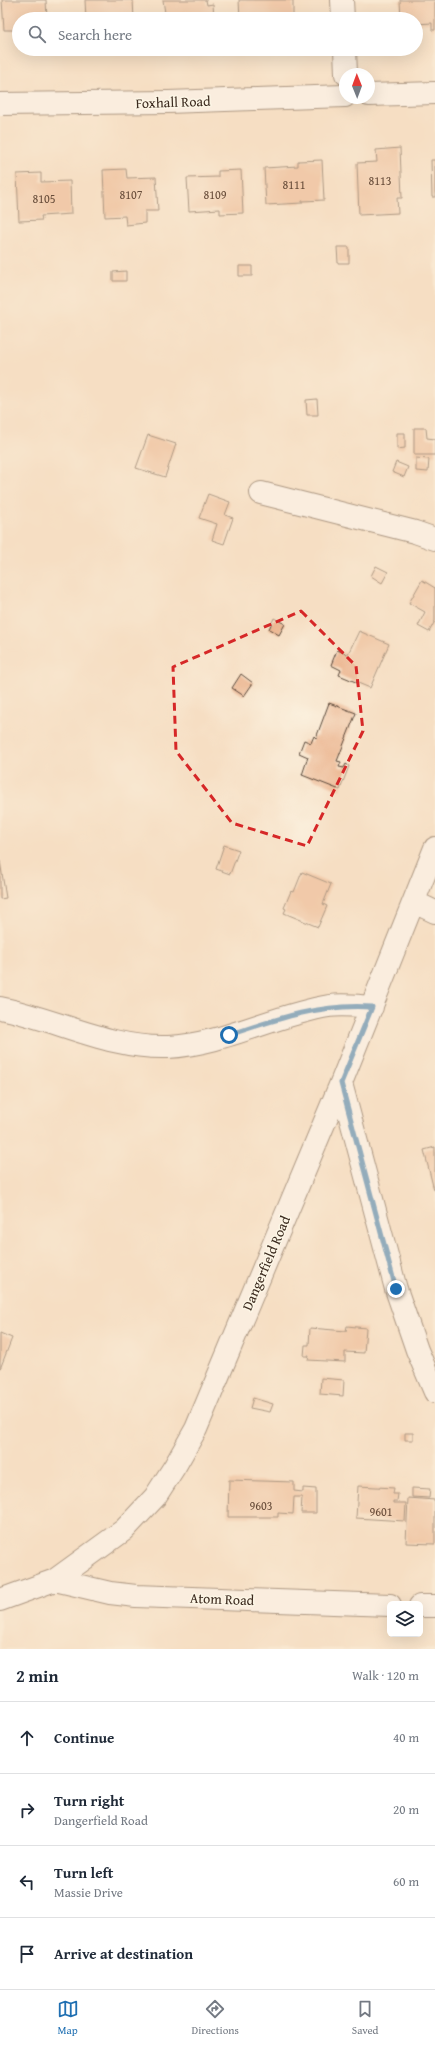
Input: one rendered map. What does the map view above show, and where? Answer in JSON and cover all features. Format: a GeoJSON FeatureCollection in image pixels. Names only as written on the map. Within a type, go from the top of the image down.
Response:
{"type":"FeatureCollection","features":[{"type":"Feature","properties":{"kind":"street"},"geometry":{"type":"LineString","coordinates":[[342,0],[343,12]]}},
{"type":"Feature","properties":{"kind":"street"},"geometry":{"type":"LineString","coordinates":[[345,56],[346,68]]}},
{"type":"Feature","properties":{"kind":"street"},"geometry":{"type":"LineString","coordinates":[[375,95],[435,93]]}},
{"type":"Feature","properties":{"kind":"street","name":"Foxhall Road"},"geometry":{"type":"LineString","coordinates":[[0,104],[153,102],[339,96]]}},
{"type":"Feature","properties":{"kind":"street"},"geometry":{"type":"LineString","coordinates":[[261,493],[415,532],[435,539]]}},
{"type":"Feature","properties":{"kind":"street","name":"Dangerfield Road"},"geometry":{"type":"LineString","coordinates":[[0,1600],[55,1580],[124,1530],[155,1497],[175,1466],[196,1429],[341,1083],[435,848]]}},
{"type":"Feature","properties":{"kind":"street"},"geometry":{"type":"LineString","coordinates":[[414,902],[435,912]]}},
{"type":"Feature","properties":{"kind":"street"},"geometry":{"type":"LineString","coordinates":[[0,1008],[134,1046],[168,1047],[199,1043],[270,1021],[330,1006],[372,1007]]}},
{"type":"Feature","properties":{"kind":"street"},"geometry":{"type":"LineString","coordinates":[[341,1083],[396,1289],[417,1350],[435,1392]]}},
{"type":"Feature","properties":{"kind":"street","name":"Atom Road"},"geometry":{"type":"LineString","coordinates":[[55,1580],[110,1593],[136,1596],[387,1605]]}},
{"type":"Feature","properties":{"kind":"street"},"geometry":{"type":"LineString","coordinates":[[423,1606],[435,1606]]}},
{"type":"Feature","properties":{"kind":"highlighted area"},"geometry":{"type":"Polygon","coordinates":[[[301,611],[356,666],[363,731],[307,846],[232,823],[176,751],[173,667],[301,611]]]}},
{"type":"Feature","properties":{"kind":"building"},"geometry":{"type":"Polygon","coordinates":[[[2,0],[46,0],[47,12],[12,12],[12,30],[4,30],[2,0]]]}},
{"type":"Feature","properties":{"kind":"building"},"geometry":{"type":"Polygon","coordinates":[[[85,0],[133,0],[134,12],[86,12],[85,0]]]}},
{"type":"Feature","properties":{"kind":"building"},"geometry":{"type":"Polygon","coordinates":[[[163,0],[206,0],[207,5],[213,4],[214,12],[165,12],[163,0]]]}},
{"type":"Feature","properties":{"kind":"building"},"geometry":{"type":"Polygon","coordinates":[[[239,0],[293,0],[293,12],[240,12],[239,0]]]}},
{"type":"Feature","properties":{"kind":"building"},"geometry":{"type":"Polygon","coordinates":[[[400,0],[435,0],[435,30],[432,30],[432,23],[423,24],[423,12],[401,12],[400,0]]]}},
{"type":"Feature","properties":{"kind":"building"},"geometry":{"type":"Polygon","coordinates":[[[400,148],[402,198],[397,198],[398,213],[359,215],[357,163],[377,162],[376,150],[400,148]]]}},
{"type":"Feature","properties":{"kind":"building"},"geometry":{"type":"Polygon","coordinates":[[[322,160],[324,200],[266,205],[264,168],[298,166],[298,161],[322,160]]]}},
{"type":"Feature","properties":{"kind":"building"},"geometry":{"type":"Polygon","coordinates":[[[431,160],[435,160],[435,197],[432,197],[431,160]]]}},
{"type":"Feature","properties":{"kind":"building"},"geometry":{"type":"Polygon","coordinates":[[[126,169],[127,178],[156,177],[158,211],[145,211],[145,223],[126,225],[125,216],[105,217],[103,170],[126,169]]]}},
{"type":"Feature","properties":{"kind":"building"},"geometry":{"type":"Polygon","coordinates":[[[241,170],[243,213],[220,214],[220,209],[189,211],[187,178],[218,177],[218,171],[241,170]]]}},
{"type":"Feature","properties":{"kind":"building"},"geometry":{"type":"Polygon","coordinates":[[[41,173],[41,182],[70,181],[71,214],[41,216],[42,220],[19,221],[17,174],[41,173]]]}},
{"type":"Feature","properties":{"kind":"building"},"geometry":{"type":"Polygon","coordinates":[[[337,247],[349,247],[349,263],[338,263],[337,247]]]}},
{"type":"Feature","properties":{"kind":"building"},"geometry":{"type":"Polygon","coordinates":[[[239,266],[252,266],[252,276],[239,276],[239,266]]]}},
{"type":"Feature","properties":{"kind":"building"},"geometry":{"type":"Polygon","coordinates":[[[126,271],[126,281],[113,281],[113,272],[126,271]]]}},
{"type":"Feature","properties":{"kind":"building"},"geometry":{"type":"Polygon","coordinates":[[[317,399],[318,415],[307,415],[306,400],[317,399]]]}},
{"type":"Feature","properties":{"kind":"building"},"geometry":{"type":"Polygon","coordinates":[[[414,428],[426,428],[427,438],[435,439],[435,455],[414,455],[414,428]]]}},
{"type":"Feature","properties":{"kind":"building"},"geometry":{"type":"Polygon","coordinates":[[[397,433],[405,433],[405,448],[397,449],[397,433]]]}},
{"type":"Feature","properties":{"kind":"building"},"geometry":{"type":"Polygon","coordinates":[[[148,435],[176,444],[165,477],[136,468],[148,435]]]}},
{"type":"Feature","properties":{"kind":"building"},"geometry":{"type":"Polygon","coordinates":[[[416,458],[429,459],[428,472],[416,471],[416,458]]]}},
{"type":"Feature","properties":{"kind":"building"},"geometry":{"type":"Polygon","coordinates":[[[396,462],[408,467],[404,477],[392,472],[396,462]]]}},
{"type":"Feature","properties":{"kind":"building"},"geometry":{"type":"Polygon","coordinates":[[[208,494],[230,502],[225,515],[233,518],[224,544],[212,540],[217,524],[199,518],[208,494]]]}},
{"type":"Feature","properties":{"kind":"building"},"geometry":{"type":"Polygon","coordinates":[[[376,566],[388,572],[382,583],[371,576],[376,566]]]}},
{"type":"Feature","properties":{"kind":"building"},"geometry":{"type":"Polygon","coordinates":[[[422,580],[435,588],[435,621],[429,632],[418,626],[425,612],[409,603],[422,580]]]}},
{"type":"Feature","properties":{"kind":"building"},"geometry":{"type":"Polygon","coordinates":[[[274,618],[285,624],[279,635],[269,629],[274,618]]]}},
{"type":"Feature","properties":{"kind":"building"},"geometry":{"type":"Polygon","coordinates":[[[359,631],[389,644],[370,688],[339,675],[341,670],[331,665],[337,650],[348,654],[359,631]]]}},
{"type":"Feature","properties":{"kind":"building"},"geometry":{"type":"Polygon","coordinates":[[[241,674],[253,683],[244,696],[232,688],[241,674]]]}},
{"type":"Feature","properties":{"kind":"building"},"geometry":{"type":"Polygon","coordinates":[[[329,703],[356,713],[337,761],[341,762],[339,767],[344,768],[346,764],[349,766],[340,790],[302,775],[308,757],[299,753],[304,740],[311,743],[314,736],[316,738],[329,703]]]}},
{"type":"Feature","properties":{"kind":"building"},"geometry":{"type":"Polygon","coordinates":[[[224,845],[239,850],[230,874],[216,869],[224,845]]]}},
{"type":"Feature","properties":{"kind":"building"},"geometry":{"type":"Polygon","coordinates":[[[0,861],[6,898],[0,899],[0,861]]]}},
{"type":"Feature","properties":{"kind":"building"},"geometry":{"type":"Polygon","coordinates":[[[302,872],[331,884],[323,904],[327,906],[318,927],[284,913],[286,909],[284,908],[291,891],[294,892],[302,872]]]}},
{"type":"Feature","properties":{"kind":"building"},"geometry":{"type":"Polygon","coordinates":[[[435,1147],[435,1190],[434,1190],[424,1150],[435,1147]]]}},
{"type":"Feature","properties":{"kind":"building"},"geometry":{"type":"Polygon","coordinates":[[[347,1326],[366,1328],[364,1353],[345,1352],[345,1362],[308,1360],[309,1356],[304,1356],[305,1345],[309,1345],[310,1328],[346,1331],[347,1326]]]}},
{"type":"Feature","properties":{"kind":"building"},"geometry":{"type":"Polygon","coordinates":[[[0,1333],[12,1338],[0,1369],[0,1333]]]}},
{"type":"Feature","properties":{"kind":"building"},"geometry":{"type":"Polygon","coordinates":[[[321,1378],[344,1380],[343,1396],[320,1394],[321,1378]]]}},
{"type":"Feature","properties":{"kind":"building"},"geometry":{"type":"Polygon","coordinates":[[[253,1398],[273,1404],[270,1412],[250,1408],[253,1398]]]}},
{"type":"Feature","properties":{"kind":"building"},"geometry":{"type":"Polygon","coordinates":[[[405,1433],[413,1433],[413,1440],[405,1440],[405,1433]]]}},
{"type":"Feature","properties":{"kind":"building"},"geometry":{"type":"Polygon","coordinates":[[[229,1480],[294,1482],[294,1491],[303,1492],[303,1488],[316,1489],[316,1513],[301,1513],[302,1497],[294,1497],[293,1514],[278,1513],[278,1517],[228,1517],[229,1480]]]}},
{"type":"Feature","properties":{"kind":"building"},"geometry":{"type":"Polygon","coordinates":[[[358,1486],[394,1488],[393,1494],[398,1494],[397,1501],[393,1501],[393,1503],[406,1503],[405,1521],[356,1518],[358,1486]]]}},
{"type":"Feature","properties":{"kind":"building"},"geometry":{"type":"Polygon","coordinates":[[[412,1488],[430,1489],[429,1498],[412,1497],[412,1488]]]}},
{"type":"Feature","properties":{"kind":"building"},"geometry":{"type":"Polygon","coordinates":[[[408,1498],[435,1500],[435,1544],[406,1543],[408,1498]]]}},
{"type":"Feature","properties":{"kind":"route"},"geometry":{"type":"LineString","coordinates":[[229,1035],[270,1021],[330,1006],[351,1005],[372,1007],[341,1083],[355,1129],[368,1189],[396,1289]]}}]}
